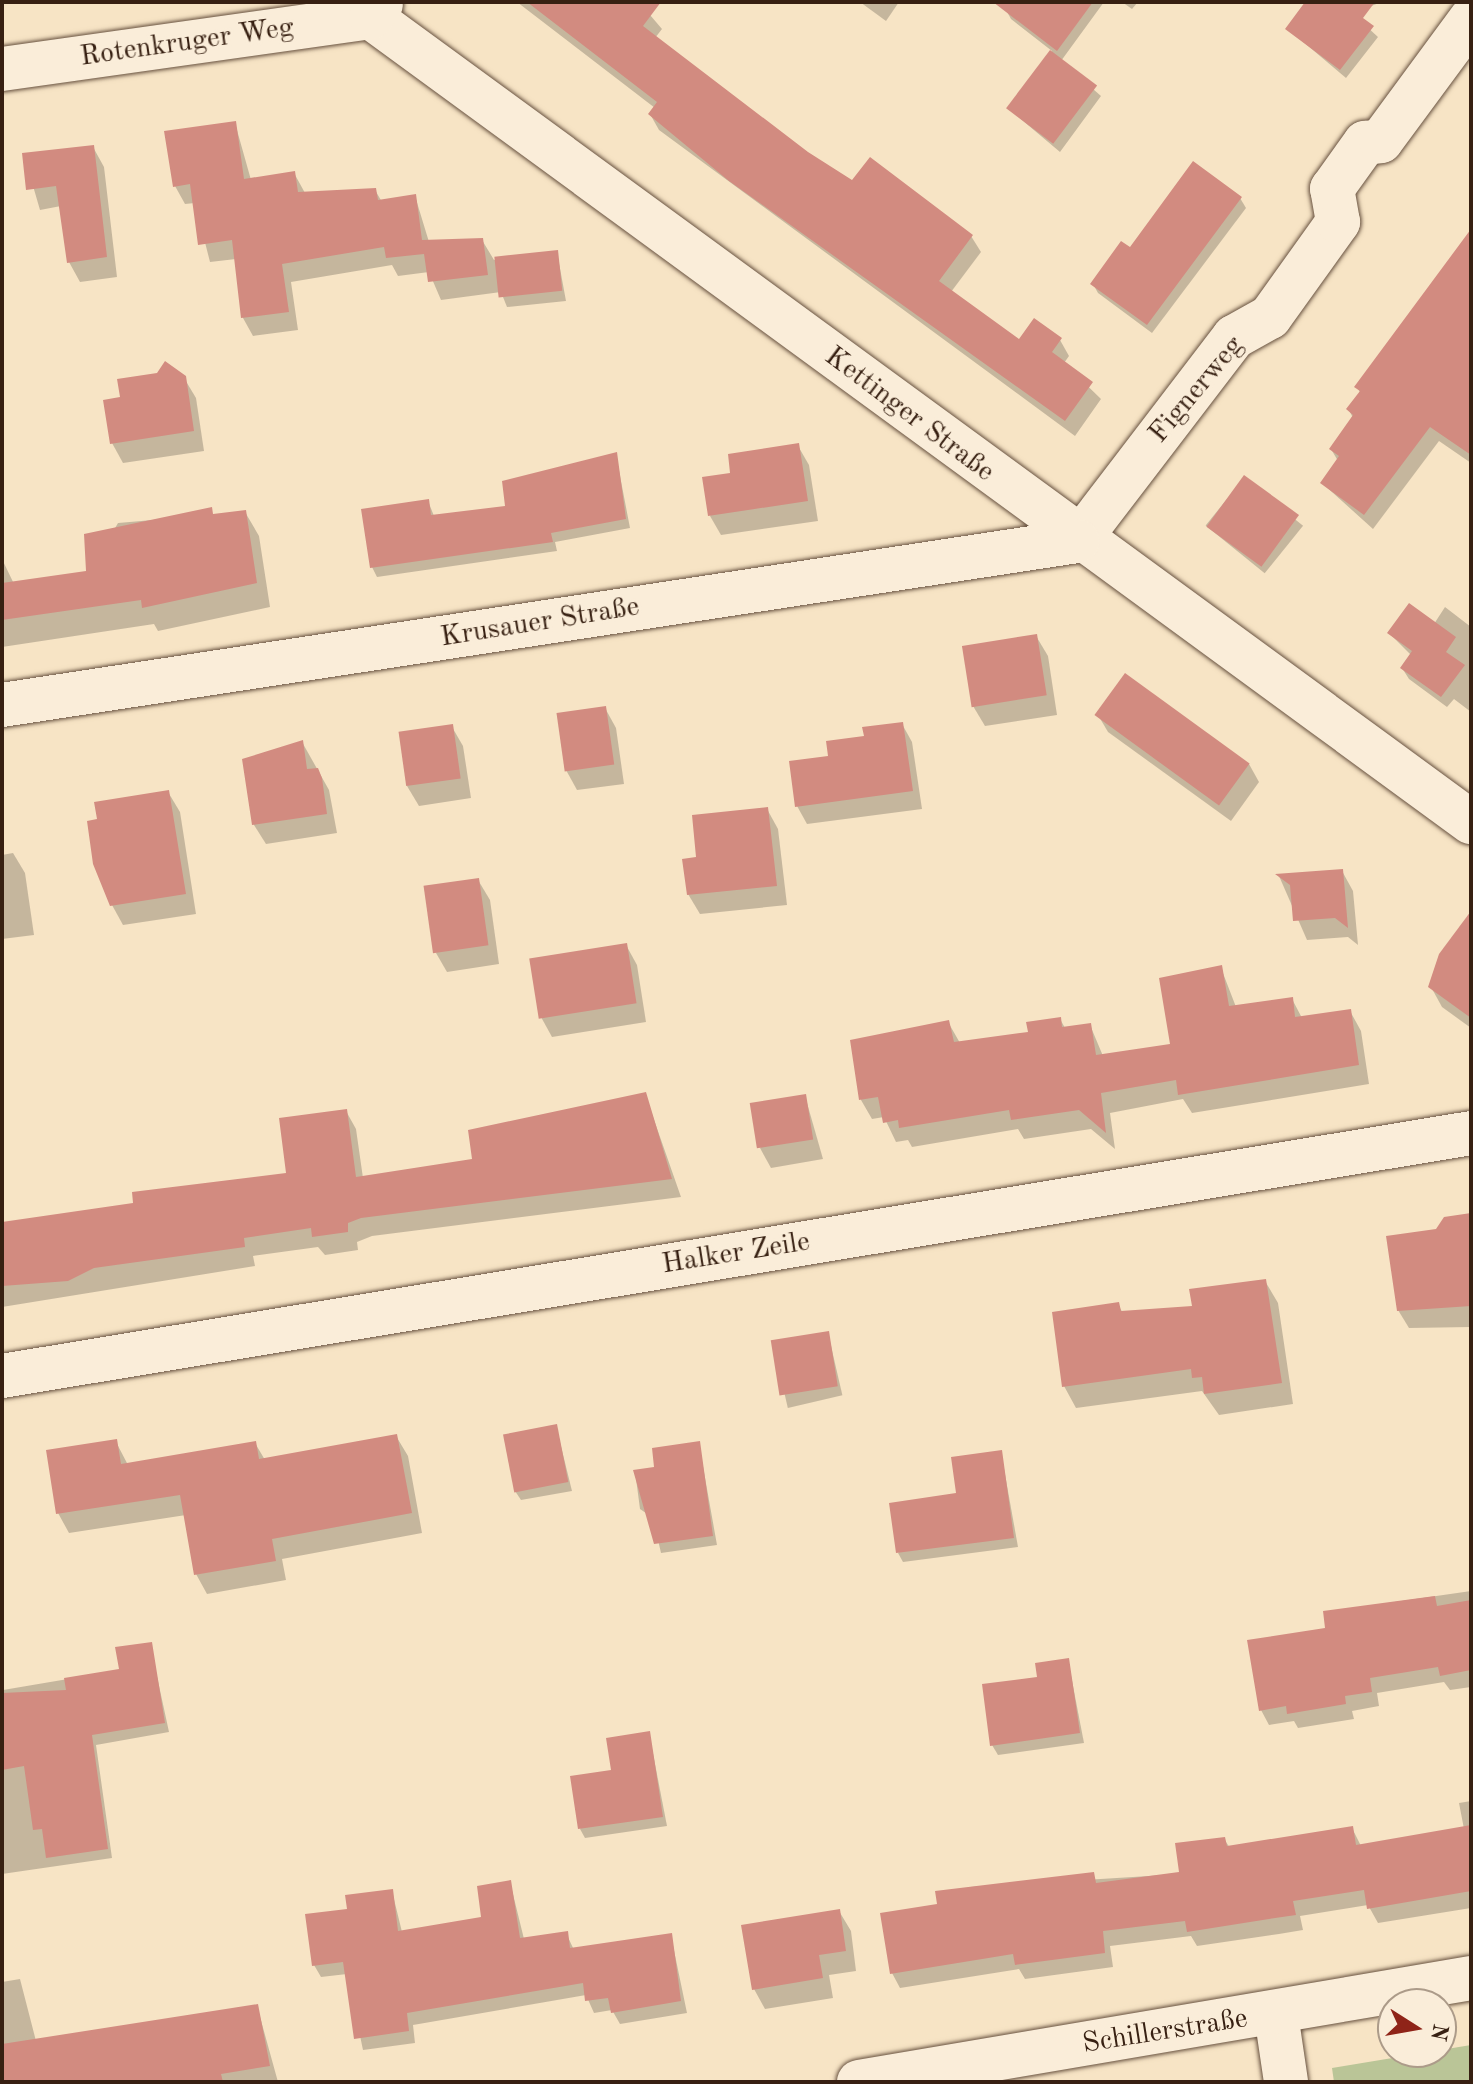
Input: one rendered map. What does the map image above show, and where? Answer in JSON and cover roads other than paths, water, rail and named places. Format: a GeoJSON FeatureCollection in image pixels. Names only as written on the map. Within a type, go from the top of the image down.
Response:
{"type":"FeatureCollection","features":[{"type":"Feature","properties":{"kind":"street","name":"Rotenkruger Weg"},"geometry":{"type":"LineString","coordinates":[[2,69],[368,7]]}},
{"type":"Feature","properties":{"kind":"street","name":"Kettinger Straße"},"geometry":{"type":"LineString","coordinates":[[368,7],[1078,541],[1471,822]]}},
{"type":"Feature","properties":{"kind":"street","name":"Fignerweg"},"geometry":{"type":"LineString","coordinates":[[1078,541],[1234,337],[1270,317],[1338,222],[1332,189],[1365,143],[1381,141],[1471,19]]}},
{"type":"Feature","properties":{"kind":"street","name":"Krusauer Straße"},"geometry":{"type":"LineString","coordinates":[[2,705],[1078,541]]}},
{"type":"Feature","properties":{"kind":"street","name":"Halker Zeile"},"geometry":{"type":"LineString","coordinates":[[2,1376],[1471,1133]]}},
{"type":"Feature","properties":{"kind":"street","name":"Schillerstraße"},"geometry":{"type":"LineString","coordinates":[[859,2082],[1276,2014],[1471,1978]]}},
{"type":"Feature","properties":{"kind":"street"},"geometry":{"type":"LineString","coordinates":[[1276,2014],[1286,2082]]}}]}
